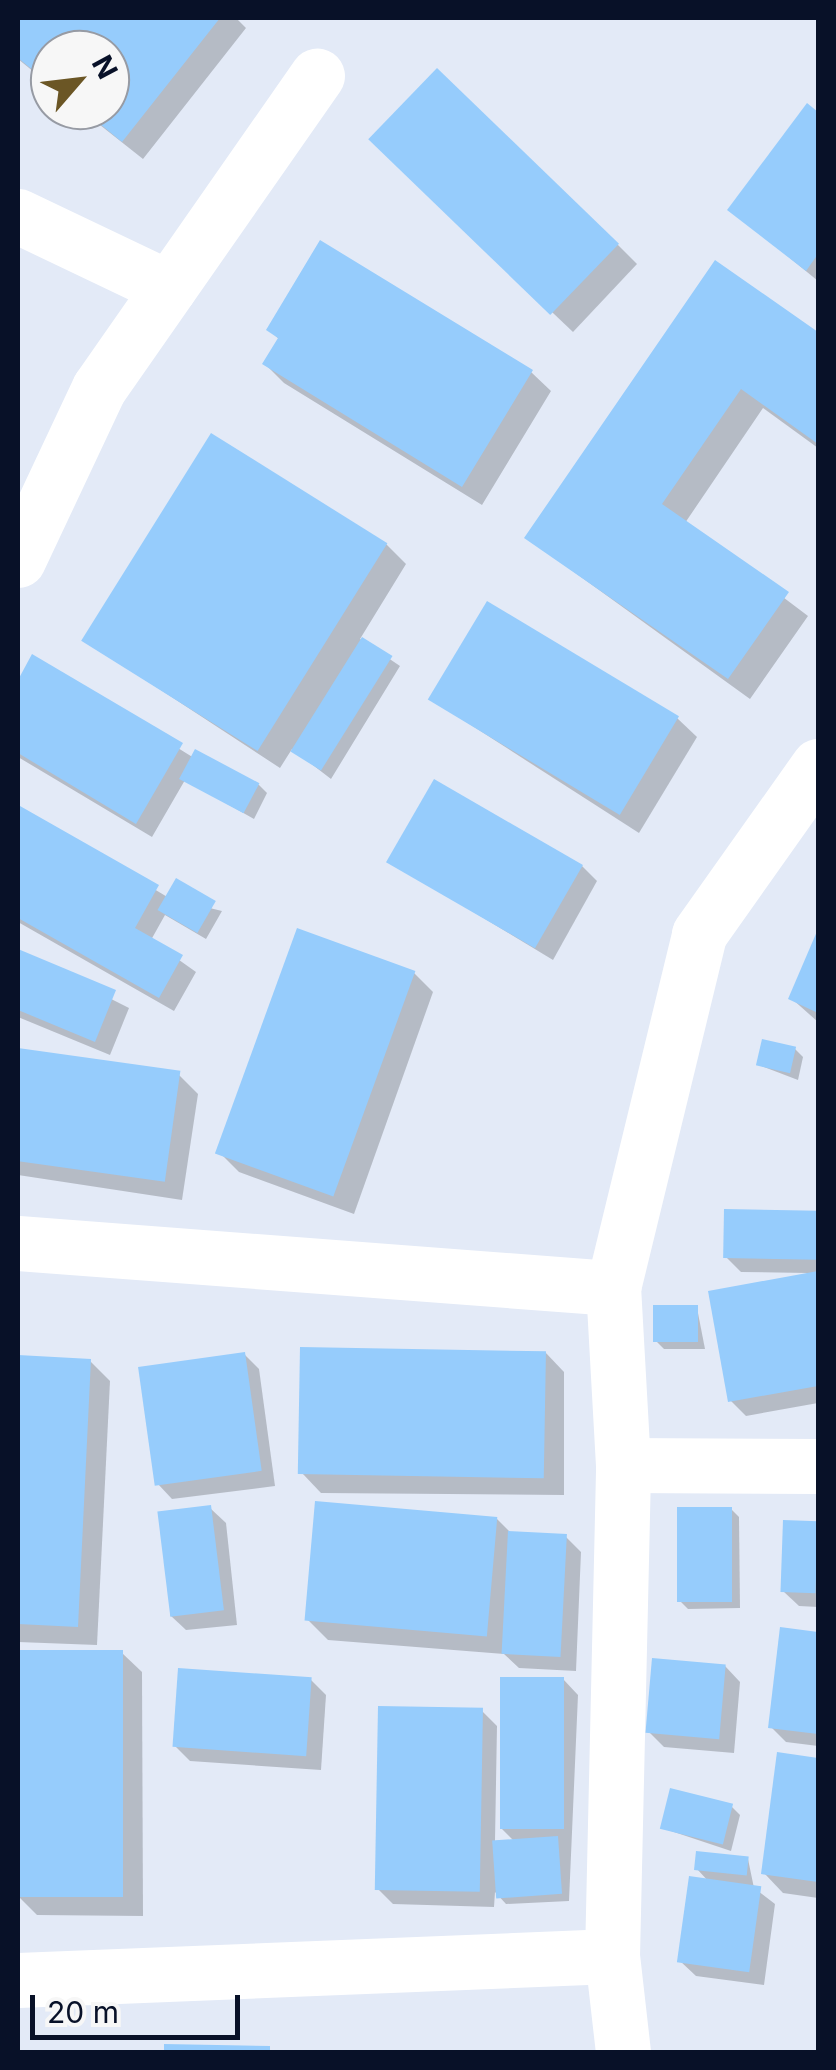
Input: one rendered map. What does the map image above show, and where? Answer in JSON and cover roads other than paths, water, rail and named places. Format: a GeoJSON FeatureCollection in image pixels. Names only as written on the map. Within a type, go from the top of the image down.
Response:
{"type":"FeatureCollection","features":[{"type":"Feature","properties":{"kind":"street"},"geometry":{"type":"LineString","coordinates":[[18,560],[99,388],[317,74]]}},
{"type":"Feature","properties":{"kind":"street"},"geometry":{"type":"LineString","coordinates":[[18,216],[169,288]]}},
{"type":"Feature","properties":{"kind":"street"},"geometry":{"type":"LineString","coordinates":[[624,2052],[612,1956],[623,1465],[613,1288],[699,934],[818,766]]}},
{"type":"Feature","properties":{"kind":"street"},"geometry":{"type":"LineString","coordinates":[[18,1243],[613,1288]]}},
{"type":"Feature","properties":{"kind":"street"},"geometry":{"type":"LineString","coordinates":[[623,1465],[818,1466]]}},
{"type":"Feature","properties":{"kind":"street"},"geometry":{"type":"LineString","coordinates":[[18,1980],[612,1956]]}}]}
